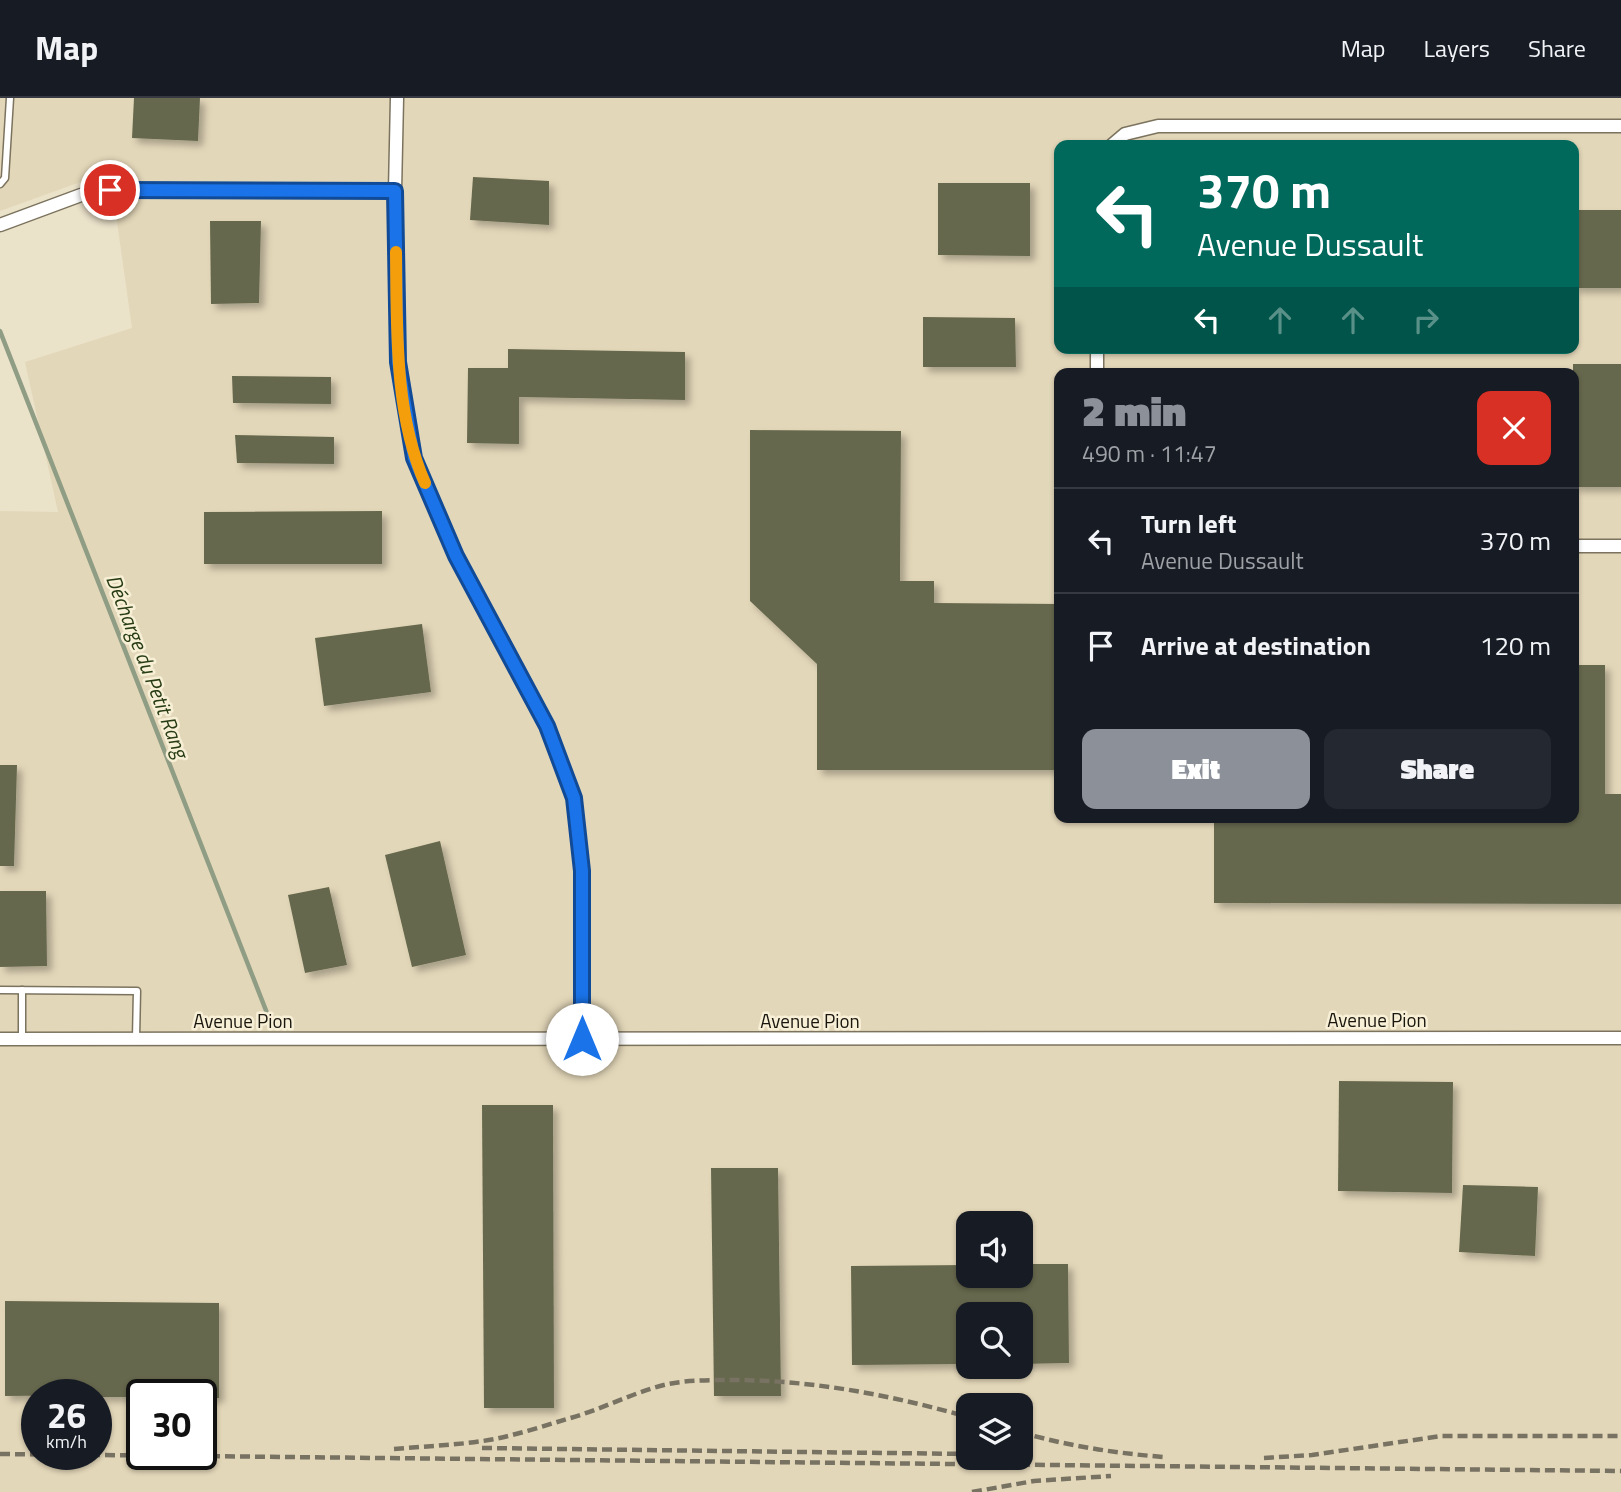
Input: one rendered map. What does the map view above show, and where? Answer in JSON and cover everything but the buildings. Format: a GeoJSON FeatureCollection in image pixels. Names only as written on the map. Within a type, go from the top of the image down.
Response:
{"type":"FeatureCollection","features":[{"type":"Feature","properties":{"kind":"street"},"geometry":{"type":"LineString","coordinates":[[397,98],[395,191],[398,362],[414,458],[456,556],[547,726],[574,798],[582,871],[582,1039]]}},
{"type":"Feature","properties":{"kind":"street"},"geometry":{"type":"LineString","coordinates":[[1118,140],[1125,134],[1158,126],[1621,126]]}},
{"type":"Feature","properties":{"kind":"street"},"geometry":{"type":"LineString","coordinates":[[0,225],[81,195],[110,190],[395,191]]}},
{"type":"Feature","properties":{"kind":"street"},"geometry":{"type":"LineString","coordinates":[[1579,546],[1621,546]]}},
{"type":"Feature","properties":{"kind":"street","name":"Avenue Pion"},"geometry":{"type":"LineString","coordinates":[[0,1039],[1621,1038]]}},
{"type":"Feature","properties":{"kind":"lane"},"geometry":{"type":"LineString","coordinates":[[0,184],[5,178],[10,98]]}},
{"type":"Feature","properties":{"kind":"lane"},"geometry":{"type":"LineString","coordinates":[[0,990],[136,991],[136,1040]]}},
{"type":"Feature","properties":{"kind":"lane"},"geometry":{"type":"LineString","coordinates":[[22,990],[22,1040]]}},
{"type":"Feature","properties":{"kind":"shaded area"},"geometry":{"type":"Polygon","coordinates":[[[0,98],[1621,98],[1621,1492],[0,1492],[0,511],[58,512],[25,362],[132,328],[116,215],[100,175],[0,211],[0,98]]]}},
{"type":"Feature","properties":{"kind":"waterway","name":"Décharge du Petit Rang"},"geometry":{"type":"LineString","coordinates":[[0,331],[267,1013]]}},
{"type":"Feature","properties":{"kind":"railway"},"geometry":{"type":"LineString","coordinates":[[394,1449],[470,1443],[504,1437],[580,1415],[655,1387],[700,1380],[822,1386],[910,1402],[956,1414]]}},
{"type":"Feature","properties":{"kind":"railway"},"geometry":{"type":"LineString","coordinates":[[1033,1435],[1091,1448],[1163,1457]]}},
{"type":"Feature","properties":{"kind":"railway"},"geometry":{"type":"LineString","coordinates":[[1264,1458],[1312,1455],[1441,1436],[1621,1436]]}},
{"type":"Feature","properties":{"kind":"railway"},"geometry":{"type":"LineString","coordinates":[[482,1448],[956,1454]]}},
{"type":"Feature","properties":{"kind":"railway"},"geometry":{"type":"LineString","coordinates":[[0,1454],[1621,1471]]}},
{"type":"Feature","properties":{"kind":"railway"},"geometry":{"type":"LineString","coordinates":[[972,1492],[1034,1481],[1111,1476]]}},
{"type":"Feature","properties":{"kind":"slow traffic"},"geometry":{"type":"LineString","coordinates":[[396,252],[398,362],[414,458],[425,483]]}},
{"type":"Feature","properties":{"kind":"route"},"geometry":{"type":"LineString","coordinates":[[110,190],[395,191],[398,362],[414,458],[456,556],[547,726],[574,798],[582,871],[582,1039]]}}]}
